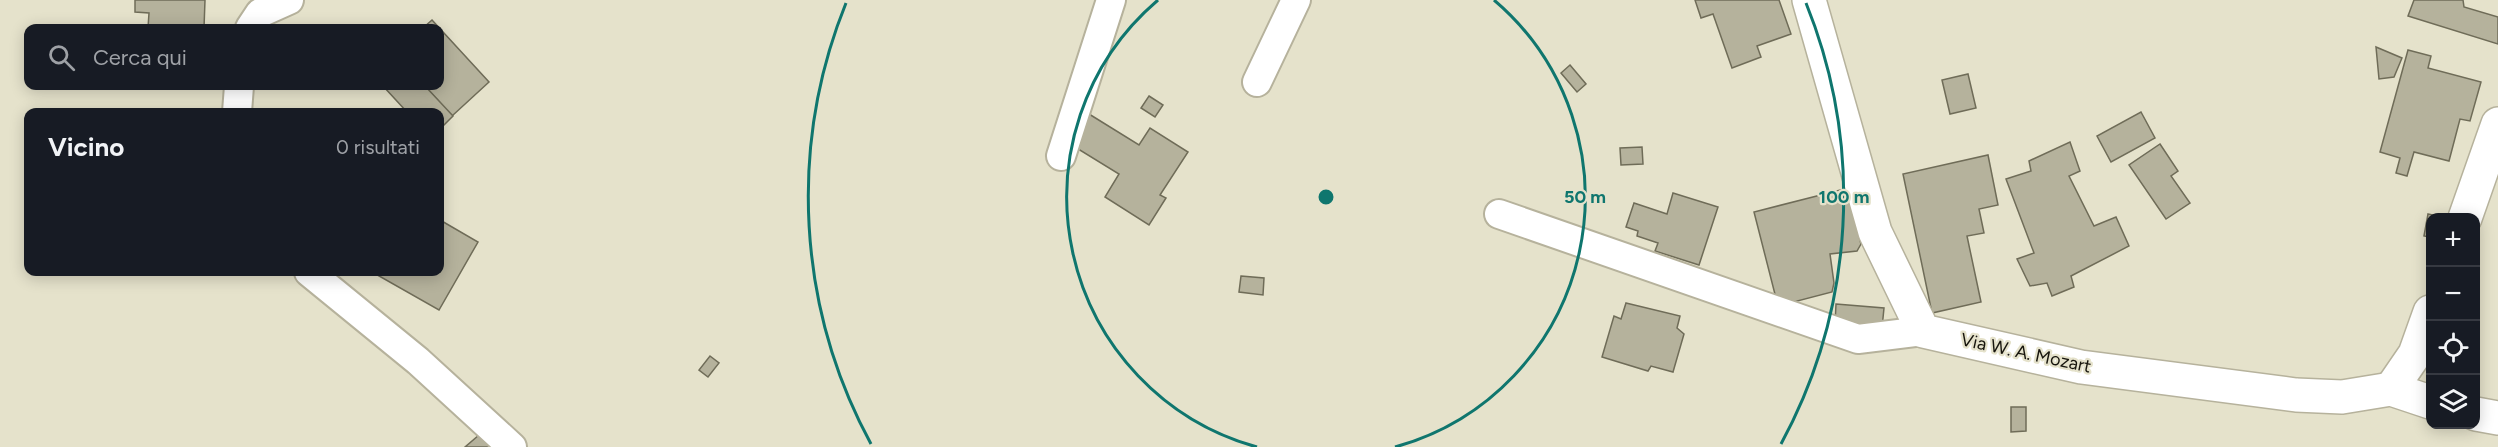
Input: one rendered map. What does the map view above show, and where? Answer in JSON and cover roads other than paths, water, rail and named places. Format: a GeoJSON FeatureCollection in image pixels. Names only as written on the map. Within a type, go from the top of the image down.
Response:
{"type":"FeatureCollection","features":[{"type":"Feature","properties":{"kind":"street"},"geometry":{"type":"LineString","coordinates":[[253,24],[260,13],[289,0]]}},
{"type":"Feature","properties":{"kind":"street"},"geometry":{"type":"LineString","coordinates":[[1061,156],[1111,0]]}},
{"type":"Feature","properties":{"kind":"street"},"geometry":{"type":"LineString","coordinates":[[1257,82],[1296,0]]}},
{"type":"Feature","properties":{"kind":"street"},"geometry":{"type":"LineString","coordinates":[[1499,214],[1858,339],[1923,331],[1875,232],[1809,0]]}},
{"type":"Feature","properties":{"kind":"street"},"geometry":{"type":"LineString","coordinates":[[237,108],[239,90]]}},
{"type":"Feature","properties":{"kind":"street"},"geometry":{"type":"LineString","coordinates":[[2467,213],[2498,124]]}},
{"type":"Feature","properties":{"kind":"street"},"geometry":{"type":"LineString","coordinates":[[314,276],[418,362],[512,447]]}},
{"type":"Feature","properties":{"kind":"street"},"geometry":{"type":"LineString","coordinates":[[2426,401],[2391,389],[2415,354],[2427,321]]}},
{"type":"Feature","properties":{"kind":"street","name":"Via W. A. Mozart"},"geometry":{"type":"LineString","coordinates":[[1923,331],[2081,367],[2296,395],[2342,397],[2391,389]]}},
{"type":"Feature","properties":{"kind":"street"},"geometry":{"type":"LineString","coordinates":[[2480,415],[2498,418]]}}]}
